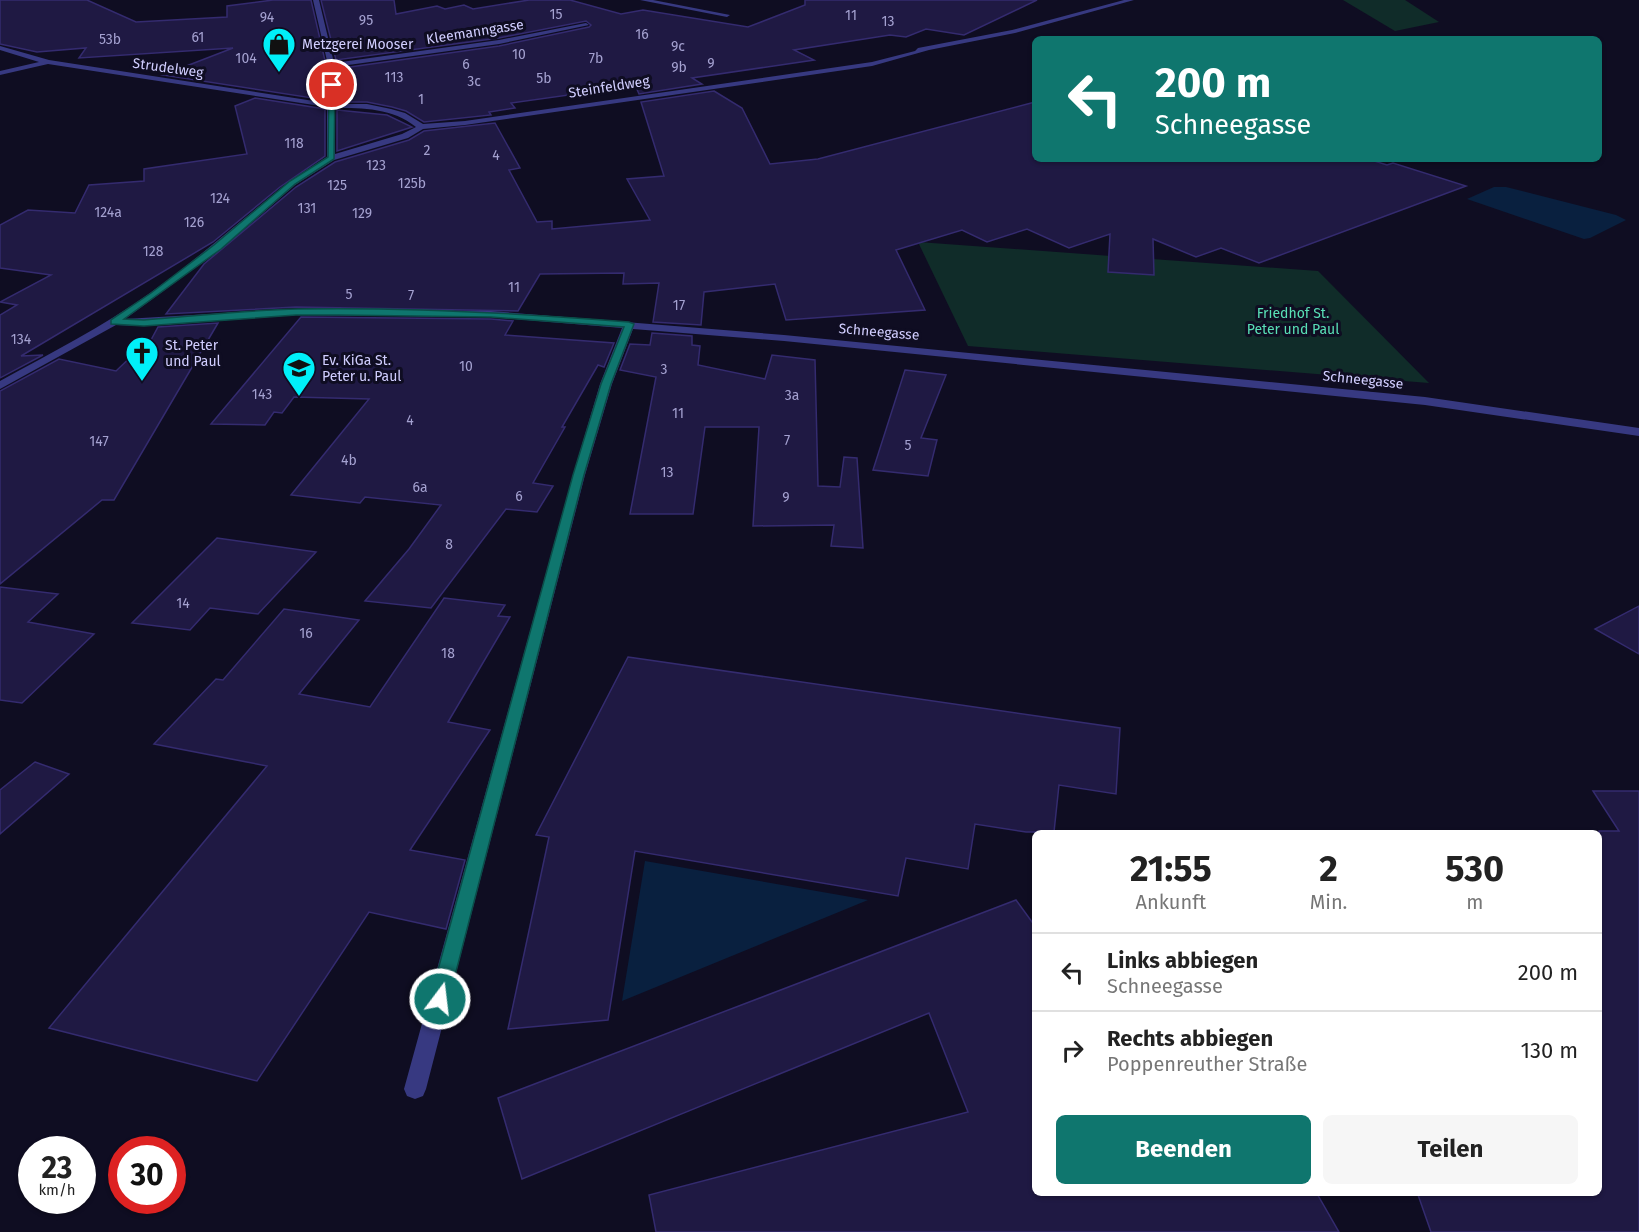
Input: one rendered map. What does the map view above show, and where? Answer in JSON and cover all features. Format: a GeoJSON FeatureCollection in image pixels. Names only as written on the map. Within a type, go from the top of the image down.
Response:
{"type":"FeatureCollection","features":[{"type":"Feature","properties":{"kind":"street"},"geometry":{"type":"LineString","coordinates":[[316,0],[331,65],[333,106],[331,158]]}},
{"type":"Feature","properties":{"kind":"street"},"geometry":{"type":"LineString","coordinates":[[643,0],[727,15]]}},
{"type":"Feature","properties":{"kind":"street","name":"Steinfeldweg"},"geometry":{"type":"LineString","coordinates":[[0,386],[114,322],[154,295],[218,247],[292,183],[331,158],[405,136],[421,127],[465,123],[872,64],[1013,32],[1131,0]]}},
{"type":"Feature","properties":{"kind":"street","name":"Kleemanngasse"},"geometry":{"type":"LineString","coordinates":[[331,65],[499,42],[586,25]]}},
{"type":"Feature","properties":{"kind":"street","name":"Strudelweg"},"geometry":{"type":"LineString","coordinates":[[0,48],[48,62],[333,106]]}},
{"type":"Feature","properties":{"kind":"street","name":"Steinfeldweg"},"geometry":{"type":"LineString","coordinates":[[802,73],[874,54],[926,50]]}},
{"type":"Feature","properties":{"kind":"street"},"geometry":{"type":"LineString","coordinates":[[0,73],[48,62]]}},
{"type":"Feature","properties":{"kind":"street"},"geometry":{"type":"LineString","coordinates":[[333,106],[354,105],[387,110],[412,118],[421,127]]}},
{"type":"Feature","properties":{"kind":"street","name":"Schneegasse"},"geometry":{"type":"LineString","coordinates":[[114,322],[144,323],[296,312],[491,314],[629,324],[966,355],[1425,401],[1639,432]]}},
{"type":"Feature","properties":{"kind":"street"},"geometry":{"type":"LineString","coordinates":[[415,1089],[579,475],[606,384],[629,324]]}},
{"type":"Feature","properties":{"kind":"green space"},"geometry":{"type":"Polygon","coordinates":[[[1343,0],[1405,0],[1439,22],[1395,31],[1343,0]]]}},
{"type":"Feature","properties":{"kind":"green space","name":"Friedhof St. Peter und Paul"},"geometry":{"type":"Polygon","coordinates":[[[918,242],[1318,271],[1429,383],[968,346],[918,242]]]}},
{"type":"Feature","properties":{"kind":"water"},"geometry":{"type":"Polygon","coordinates":[[[1494,187],[1506,187],[1616,215],[1626,220],[1584,239],[1467,199],[1494,187]]]}},
{"type":"Feature","properties":{"kind":"water"},"geometry":{"type":"Polygon","coordinates":[[[645,861],[868,900],[622,1001],[645,861]]]}},
{"type":"Feature","properties":{"kind":"building"},"geometry":{"type":"Polygon","coordinates":[[[0,0],[87,0],[136,22],[227,17],[227,6],[273,0],[311,0],[326,65],[325,100],[163,75],[233,48],[79,58],[86,48],[37,52],[0,44],[0,0]]]}},
{"type":"Feature","properties":{"kind":"building"},"geometry":{"type":"Polygon","coordinates":[[[321,0],[394,0],[396,14],[437,6],[445,9],[464,5],[473,9],[529,0],[570,0],[621,14],[643,10],[748,27],[805,5],[805,0],[1037,0],[964,35],[926,29],[906,37],[890,35],[794,50],[814,60],[692,78],[702,84],[639,94],[636,87],[599,93],[597,91],[511,103],[515,108],[489,112],[491,115],[424,122],[406,111],[392,107],[367,102],[337,102],[336,69],[499,46],[591,25],[586,21],[499,38],[336,60],[321,0]]]}},
{"type":"Feature","properties":{"kind":"building"},"geometry":{"type":"Polygon","coordinates":[[[714,91],[742,108],[770,164],[818,159],[1032,103],[1032,162],[1378,162],[1387,165],[1393,163],[1466,186],[1259,263],[1221,248],[1196,257],[1153,239],[1154,275],[1108,272],[1110,234],[1069,248],[1027,229],[987,242],[962,230],[896,250],[925,310],[786,320],[775,284],[704,292],[701,325],[653,322],[659,283],[623,284],[624,273],[540,274],[518,311],[296,307],[166,314],[204,264],[296,187],[335,162],[409,140],[424,131],[495,123],[520,168],[509,170],[537,222],[552,221],[552,229],[650,220],[627,179],[664,176],[641,102],[714,91]]]}},
{"type":"Feature","properties":{"kind":"building"},"geometry":{"type":"Polygon","coordinates":[[[255,98],[325,109],[325,156],[280,187],[213,242],[21,356],[43,355],[0,378],[0,315],[17,305],[0,302],[51,275],[0,268],[0,225],[28,210],[75,213],[89,185],[144,181],[144,169],[247,154],[235,106],[255,98]]]}},
{"type":"Feature","properties":{"kind":"building"},"geometry":{"type":"Polygon","coordinates":[[[337,110],[387,115],[412,127],[337,151],[337,110]]]}},
{"type":"Feature","properties":{"kind":"building"},"geometry":{"type":"Polygon","coordinates":[[[301,317],[491,319],[513,321],[505,335],[614,343],[604,367],[598,365],[533,483],[553,486],[537,512],[506,509],[431,608],[365,601],[409,549],[441,505],[365,497],[360,503],[291,495],[369,399],[294,397],[282,413],[274,412],[265,425],[211,424],[301,317]]]}},
{"type":"Feature","properties":{"kind":"building"},"geometry":{"type":"Polygon","coordinates":[[[218,323],[114,500],[102,500],[0,584],[0,391],[59,359],[116,371],[136,352],[145,351],[158,327],[218,323]]]}},
{"type":"Feature","properties":{"kind":"building"},"geometry":{"type":"Polygon","coordinates":[[[652,333],[692,336],[692,345],[700,346],[698,365],[765,379],[772,355],[815,360],[818,486],[840,487],[844,457],[857,458],[863,548],[831,546],[834,525],[753,526],[759,427],[705,427],[693,514],[630,514],[656,377],[620,370],[630,344],[650,345],[652,333]]]}},
{"type":"Feature","properties":{"kind":"building"},"geometry":{"type":"Polygon","coordinates":[[[905,370],[946,375],[921,438],[937,440],[928,476],[873,470],[905,370]]]}},
{"type":"Feature","properties":{"kind":"building"},"geometry":{"type":"Polygon","coordinates":[[[217,538],[316,552],[258,614],[210,608],[190,630],[132,623],[217,538]]]}},
{"type":"Feature","properties":{"kind":"building"},"geometry":{"type":"Polygon","coordinates":[[[0,587],[58,594],[28,622],[94,634],[22,703],[0,700],[0,587]]]}},
{"type":"Feature","properties":{"kind":"building"},"geometry":{"type":"Polygon","coordinates":[[[444,598],[505,605],[498,616],[510,617],[448,722],[490,730],[410,850],[465,860],[446,929],[369,912],[257,1081],[49,1028],[267,766],[154,744],[216,679],[223,680],[284,609],[359,620],[299,694],[370,707],[444,598]]]}},
{"type":"Feature","properties":{"kind":"building"},"geometry":{"type":"Polygon","coordinates":[[[1639,606],[1639,654],[1595,629],[1639,606]]]}},
{"type":"Feature","properties":{"kind":"building"},"geometry":{"type":"Polygon","coordinates":[[[628,657],[1120,728],[1116,794],[1059,785],[1054,830],[1026,832],[975,824],[968,869],[906,858],[898,896],[635,851],[608,1020],[508,1029],[549,837],[536,835],[628,657]]]}},
{"type":"Feature","properties":{"kind":"building"},"geometry":{"type":"Polygon","coordinates":[[[35,762],[69,774],[0,834],[0,790],[35,762]]]}},
{"type":"Feature","properties":{"kind":"building"},"geometry":{"type":"Polygon","coordinates":[[[1593,791],[1639,791],[1639,1232],[1431,1232],[1418,1196],[1602,1196],[1602,831],[1619,831],[1593,791]]]}},
{"type":"Feature","properties":{"kind":"building"},"geometry":{"type":"Polygon","coordinates":[[[1016,900],[1032,922],[1032,1196],[1318,1196],[1339,1232],[656,1232],[649,1195],[968,1112],[929,1013],[522,1179],[498,1098],[1016,900]]]}},
{"type":"Feature","properties":{"kind":"place","name":"Metzgerei Mooser"},"geometry":{"type":"Point","coordinates":[279,73]}},
{"type":"Feature","properties":{"kind":"place","name":"St. Peter und Paul"},"geometry":{"type":"Point","coordinates":[142,382]}},
{"type":"Feature","properties":{"kind":"place","name":"Ev. KiGa St. Peter u. Paul"},"geometry":{"type":"Point","coordinates":[299,397]}},
{"type":"Feature","properties":{"kind":"route"},"geometry":{"type":"LineString","coordinates":[[332,85],[331,158],[292,183],[218,247],[114,322],[144,323],[296,312],[338,312],[491,314],[629,324],[606,384],[579,475],[440,999]]}}]}
